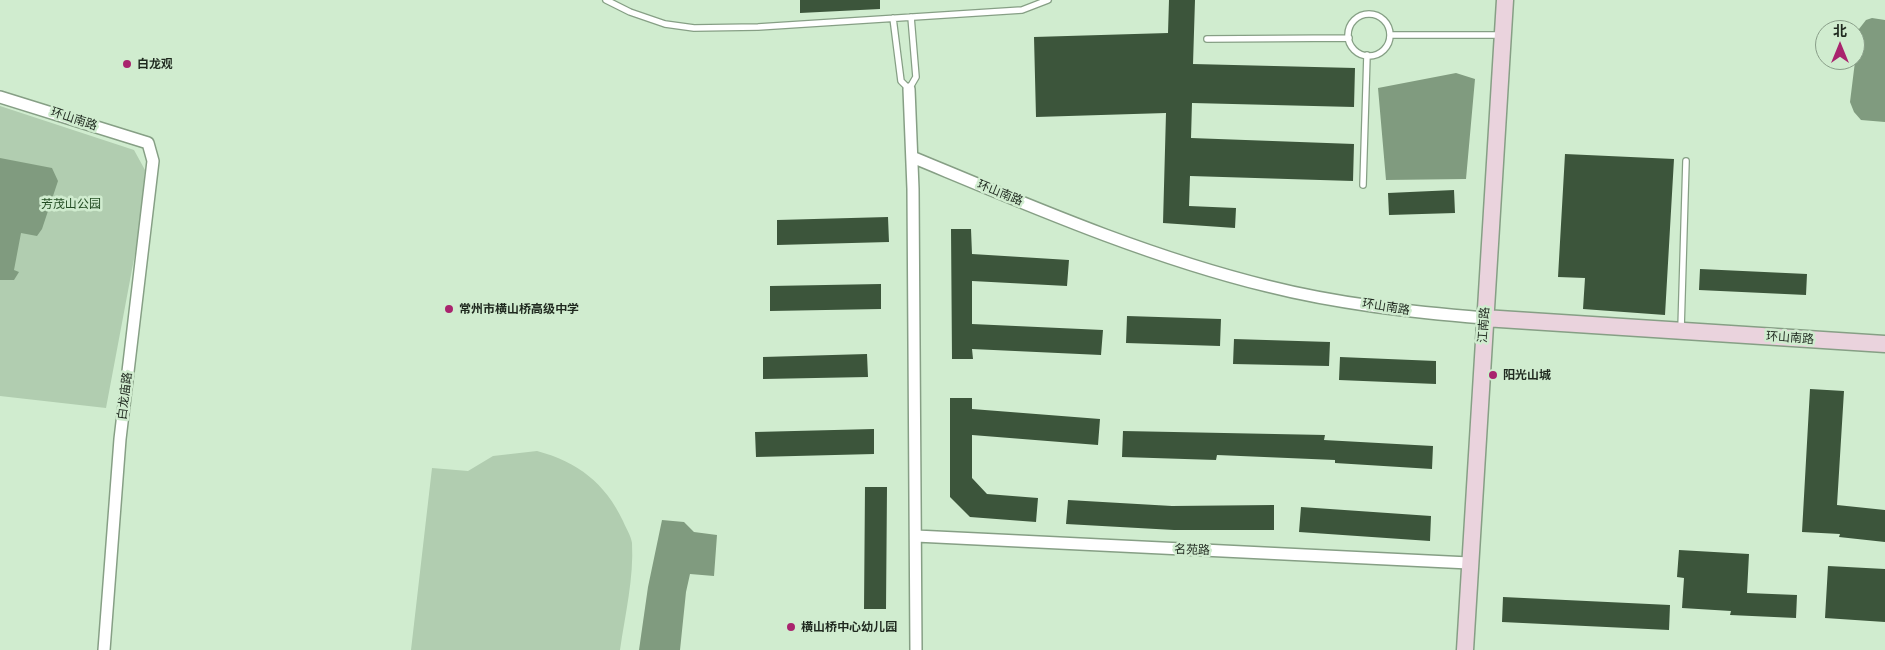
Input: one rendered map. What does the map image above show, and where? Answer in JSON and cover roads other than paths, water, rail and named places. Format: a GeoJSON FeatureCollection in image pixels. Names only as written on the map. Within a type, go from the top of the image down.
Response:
{"type":"FeatureCollection","features":[{"type":"Feature","properties":{"kind":"main road","name":"江南路"},"geometry":{"type":"LineString","coordinates":[[1464,650],[1505,0]]}},
{"type":"Feature","properties":{"kind":"main road","name":"环山南路"},"geometry":{"type":"LineString","coordinates":[[1484,318],[1885,344]]}},
{"type":"Feature","properties":{"kind":"street"},"geometry":{"type":"LineString","coordinates":[[909,89],[912,157],[916,650]]}},
{"type":"Feature","properties":{"kind":"street","name":"环山南路"},"geometry":{"type":"LineString","coordinates":[[0,97],[148,143]]}},
{"type":"Feature","properties":{"kind":"street","name":"白龙庙路"},"geometry":{"type":"LineString","coordinates":[[104,650],[120,439],[153,161],[148,143]]}},
{"type":"Feature","properties":{"kind":"street","name":"环山南路"},"geometry":{"type":"LineString","coordinates":[[912,157],[1169,259],[1259,284],[1395,310],[1484,318]]}},
{"type":"Feature","properties":{"kind":"street","name":"名苑路"},"geometry":{"type":"LineString","coordinates":[[916,536],[1469,563]]}},
{"type":"Feature","properties":{"kind":"lane"},"geometry":{"type":"LineString","coordinates":[[606,0],[630,12],[665,24],[694,28],[758,27],[1022,10],[1048,0]]}},
{"type":"Feature","properties":{"kind":"lane"},"geometry":{"type":"LineString","coordinates":[[1364,14],[1379,16],[1385,21],[1390,35],[1386,48],[1374,55],[1367,55],[1355,50],[1349,38],[1352,23],[1364,14]]}},
{"type":"Feature","properties":{"kind":"lane"},"geometry":{"type":"LineString","coordinates":[[893,18],[901,81],[909,89],[916,78],[912,17]]}},
{"type":"Feature","properties":{"kind":"lane"},"geometry":{"type":"LineString","coordinates":[[1390,35],[1503,35]]}},
{"type":"Feature","properties":{"kind":"lane"},"geometry":{"type":"LineString","coordinates":[[1207,39],[1349,38]]}},
{"type":"Feature","properties":{"kind":"lane"},"geometry":{"type":"LineString","coordinates":[[1363,185],[1367,55]]}},
{"type":"Feature","properties":{"kind":"lane"},"geometry":{"type":"LineString","coordinates":[[1681,331],[1686,161]]}},
{"type":"Feature","properties":{"kind":"place","name":"白龙观"},"geometry":{"type":"Point","coordinates":[127,64]}},
{"type":"Feature","properties":{"kind":"place","name":"常州市横山桥高级中学"},"geometry":{"type":"Point","coordinates":[449,309]}},
{"type":"Feature","properties":{"kind":"place","name":"阳光山城"},"geometry":{"type":"Point","coordinates":[1493,375]}},
{"type":"Feature","properties":{"kind":"place","name":"横山桥中心幼儿园"},"geometry":{"type":"Point","coordinates":[791,627]}},
{"type":"Feature","properties":{"kind":"park label","name":"芳茂山公园"},"geometry":{"type":"Point","coordinates":[71,204]}}]}
